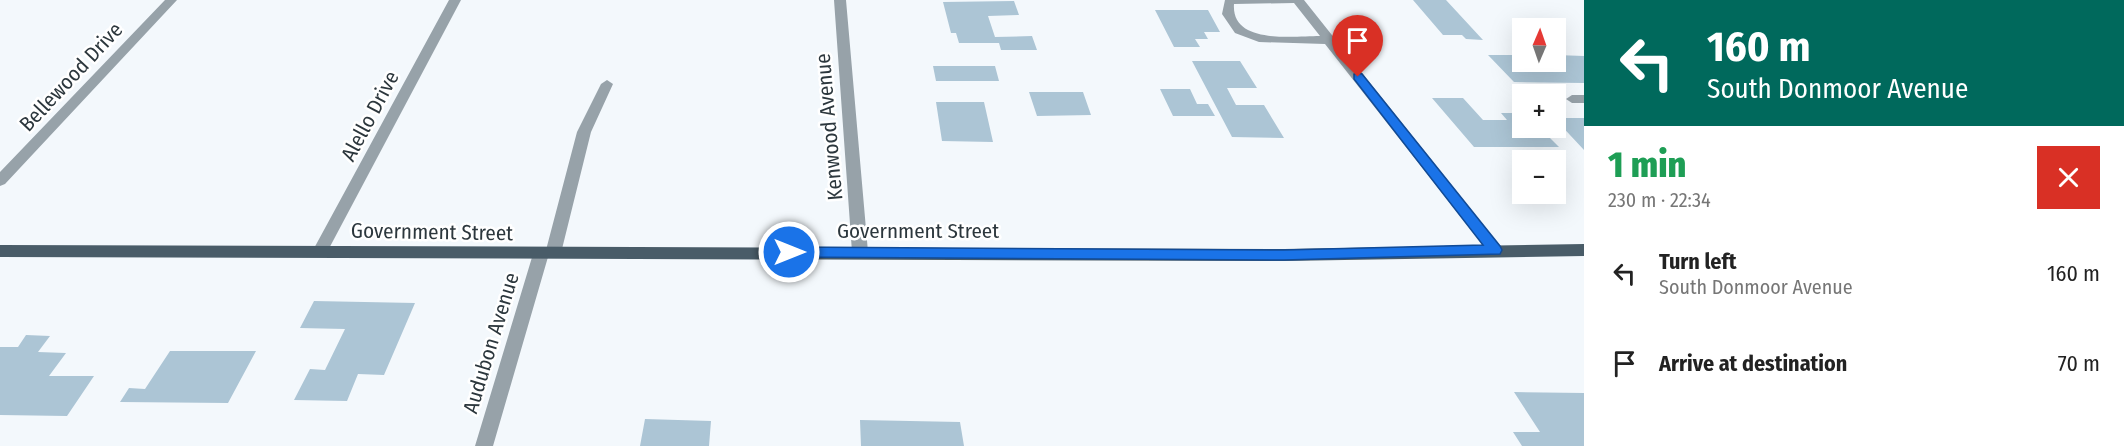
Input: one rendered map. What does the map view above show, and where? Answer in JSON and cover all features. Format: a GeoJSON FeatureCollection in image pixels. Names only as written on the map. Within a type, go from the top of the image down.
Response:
{"type":"FeatureCollection","features":[{"type":"Feature","properties":{"kind":"main road","name":"Government Street"},"geometry":{"type":"LineString","coordinates":[[0,251],[1284,255],[1584,250]]}},
{"type":"Feature","properties":{"kind":"street","name":"Bellewood Drive"},"geometry":{"type":"LineString","coordinates":[[0,181],[171,0]]}},
{"type":"Feature","properties":{"kind":"street","name":"Alello Drive"},"geometry":{"type":"LineString","coordinates":[[321,252],[455,0]]}},
{"type":"Feature","properties":{"kind":"street","name":"Kenwood Avenue"},"geometry":{"type":"LineString","coordinates":[[840,0],[860,252]]}},
{"type":"Feature","properties":{"kind":"street"},"geometry":{"type":"LineString","coordinates":[[1329,40],[1263,39],[1239,31],[1228,14],[1229,2],[1298,0],[1495,250]]}},
{"type":"Feature","properties":{"kind":"street","name":"Audubon Avenue"},"geometry":{"type":"LineString","coordinates":[[484,446],[584,132],[607,84]]}},
{"type":"Feature","properties":{"kind":"building"},"geometry":{"type":"Polygon","coordinates":[[[1413,0],[1446,0],[1483,40],[1466,39],[1462,35],[1443,35],[1413,0]]]}},
{"type":"Feature","properties":{"kind":"building"},"geometry":{"type":"Polygon","coordinates":[[[1014,1],[1019,15],[988,16],[995,37],[1032,36],[1037,50],[1001,50],[999,43],[959,43],[956,33],[951,33],[943,2],[1014,1]]]}},
{"type":"Feature","properties":{"kind":"building"},"geometry":{"type":"Polygon","coordinates":[[[1155,10],[1208,10],[1220,32],[1204,32],[1208,39],[1195,39],[1200,47],[1174,47],[1155,10]]]}},
{"type":"Feature","properties":{"kind":"building"},"geometry":{"type":"Polygon","coordinates":[[[1488,55],[1512,55],[1512,72],[1566,72],[1566,55],[1584,56],[1584,83],[1514,82],[1488,55]]]}},
{"type":"Feature","properties":{"kind":"building"},"geometry":{"type":"Polygon","coordinates":[[[1192,61],[1240,61],[1257,88],[1227,88],[1236,105],[1264,105],[1284,138],[1232,137],[1192,61]]]}},
{"type":"Feature","properties":{"kind":"building"},"geometry":{"type":"Polygon","coordinates":[[[933,66],[995,66],[999,81],[936,81],[933,66]]]}},
{"type":"Feature","properties":{"kind":"building"},"geometry":{"type":"Polygon","coordinates":[[[1160,89],[1190,89],[1197,104],[1208,104],[1215,116],[1173,116],[1160,89]]]}},
{"type":"Feature","properties":{"kind":"building"},"geometry":{"type":"Polygon","coordinates":[[[1029,92],[1083,92],[1091,115],[1037,116],[1029,92]]]}},
{"type":"Feature","properties":{"kind":"building"},"geometry":{"type":"Polygon","coordinates":[[[1432,98],[1463,98],[1483,120],[1507,120],[1501,113],[1512,113],[1512,138],[1550,138],[1559,147],[1474,147],[1432,98]]]}},
{"type":"Feature","properties":{"kind":"building"},"geometry":{"type":"Polygon","coordinates":[[[936,102],[984,102],[993,142],[942,141],[936,102]]]}},
{"type":"Feature","properties":{"kind":"building"},"geometry":{"type":"Polygon","coordinates":[[[1566,118],[1584,118],[1584,150],[1566,131],[1566,118]]]}},
{"type":"Feature","properties":{"kind":"building"},"geometry":{"type":"Polygon","coordinates":[[[314,301],[415,303],[384,375],[358,374],[347,401],[294,400],[310,369],[325,370],[345,329],[300,328],[314,301]]]}},
{"type":"Feature","properties":{"kind":"building"},"geometry":{"type":"Polygon","coordinates":[[[26,335],[50,336],[38,352],[66,353],[49,376],[94,376],[67,416],[0,415],[0,347],[18,347],[26,335]]]}},
{"type":"Feature","properties":{"kind":"building"},"geometry":{"type":"Polygon","coordinates":[[[170,351],[256,351],[228,403],[120,402],[129,388],[145,389],[170,351]]]}},
{"type":"Feature","properties":{"kind":"building"},"geometry":{"type":"Polygon","coordinates":[[[1514,392],[1584,393],[1584,446],[1522,446],[1513,432],[1540,432],[1514,392]]]}},
{"type":"Feature","properties":{"kind":"building"},"geometry":{"type":"Polygon","coordinates":[[[645,419],[711,421],[709,446],[640,446],[645,419]]]}},
{"type":"Feature","properties":{"kind":"building"},"geometry":{"type":"Polygon","coordinates":[[[860,420],[960,422],[964,446],[861,446],[860,420]]]}},
{"type":"Feature","properties":{"kind":"route"},"geometry":{"type":"LineString","coordinates":[[789,252],[1284,255],[1495,250],[1358,77]]}}]}
